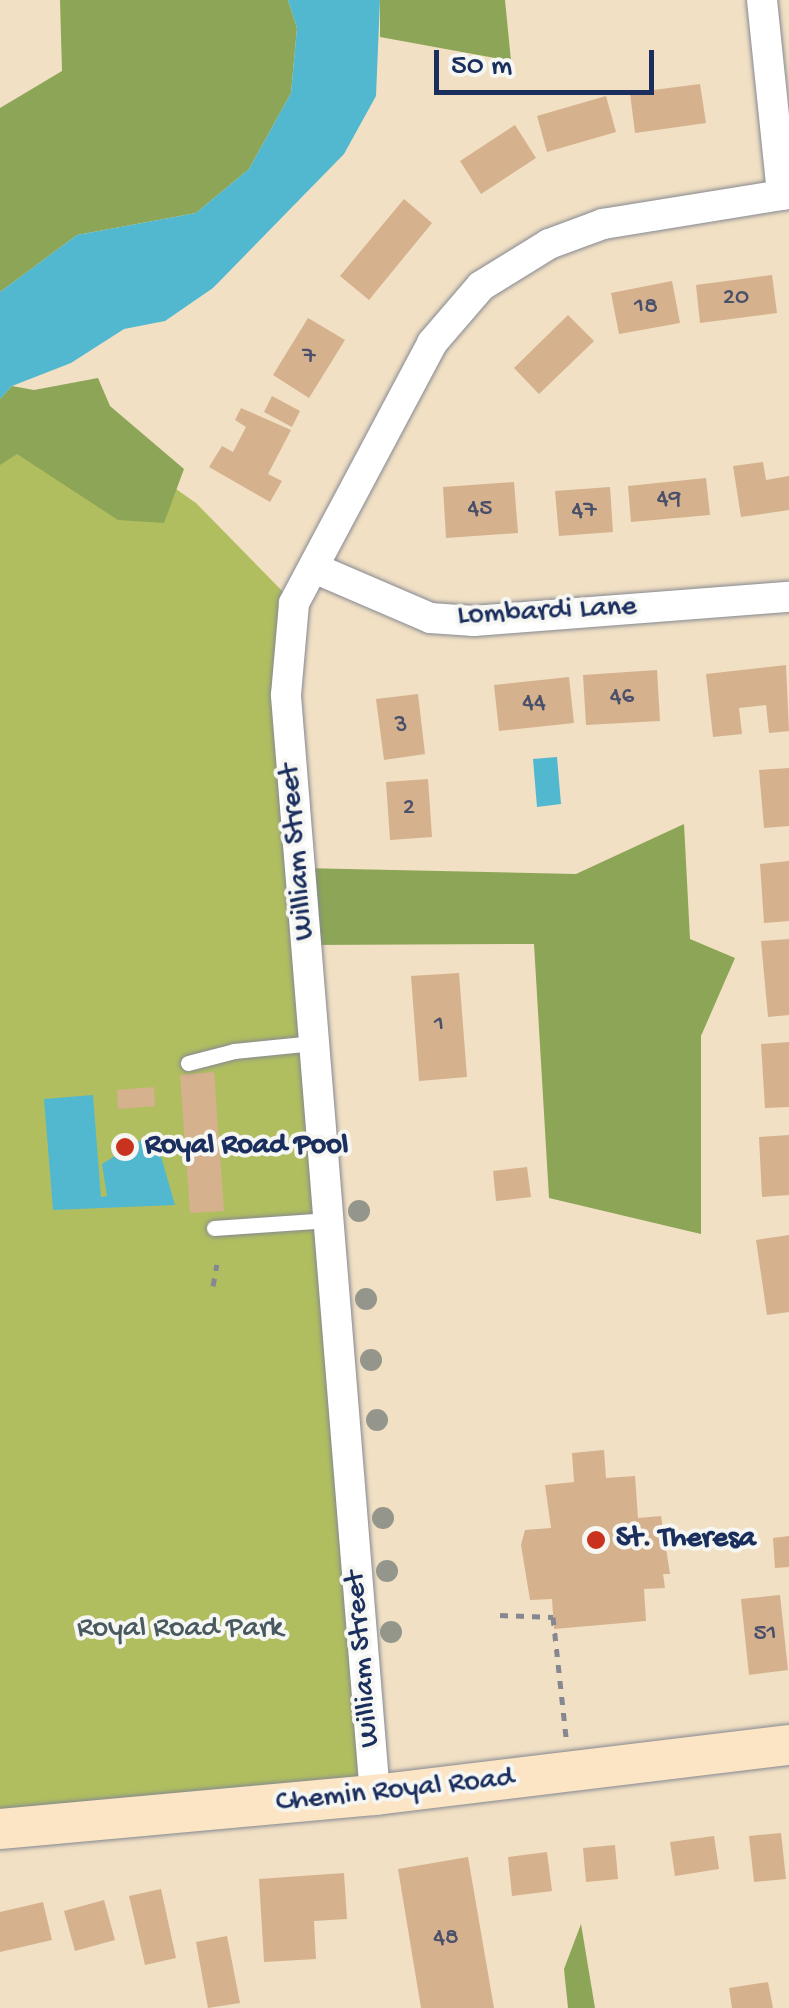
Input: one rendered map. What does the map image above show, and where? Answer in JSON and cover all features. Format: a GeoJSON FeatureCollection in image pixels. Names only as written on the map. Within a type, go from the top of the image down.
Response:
{"type":"FeatureCollection","features":[{"type":"Feature","properties":{"kind":"main road","name":"Chemin Royal Road"},"geometry":{"type":"LineString","coordinates":[[0,1829],[375,1795],[789,1744]]}},
{"type":"Feature","properties":{"kind":"street"},"geometry":{"type":"LineString","coordinates":[[762,0],[785,195]]}},
{"type":"Feature","properties":{"kind":"street","name":"William Street"},"geometry":{"type":"LineString","coordinates":[[375,1795],[286,658],[294,603],[432,343],[481,286],[549,244],[602,224],[785,195]]}},
{"type":"Feature","properties":{"kind":"street","name":"Lombardi Lane"},"geometry":{"type":"LineString","coordinates":[[314,568],[430,618],[474,621],[789,598]]}},
{"type":"Feature","properties":{"kind":"lane"},"geometry":{"type":"LineString","coordinates":[[188,1063],[234,1050],[314,1044]]}},
{"type":"Feature","properties":{"kind":"lane"},"geometry":{"type":"LineString","coordinates":[[214,1228],[328,1220]]}},
{"type":"Feature","properties":{"kind":"path"},"geometry":{"type":"LineString","coordinates":[[212,1286],[218,1264]]}},
{"type":"Feature","properties":{"kind":"path"},"geometry":{"type":"LineString","coordinates":[[500,1615],[553,1617],[566,1737]]}},
{"type":"Feature","properties":{"kind":"green space"},"geometry":{"type":"Polygon","coordinates":[[[60,0],[288,0],[297,28],[291,93],[249,169],[196,213],[77,235],[0,292],[0,108],[62,71],[60,0]]]}},
{"type":"Feature","properties":{"kind":"green space"},"geometry":{"type":"Polygon","coordinates":[[[380,0],[505,0],[511,61],[380,37],[380,0]]]}},
{"type":"Feature","properties":{"kind":"green space"},"geometry":{"type":"Polygon","coordinates":[[[98,378],[110,406],[184,469],[164,523],[118,520],[17,454],[0,465],[0,399],[12,386],[34,390],[98,378]]]}},
{"type":"Feature","properties":{"kind":"green space","name":"Royal Road Park"},"geometry":{"type":"Polygon","coordinates":[[[34,390],[196,503],[294,603],[375,1795],[0,1829],[0,399],[34,390]]]}},
{"type":"Feature","properties":{"kind":"green space"},"geometry":{"type":"Polygon","coordinates":[[[684,824],[690,939],[735,958],[701,1036],[701,1234],[549,1198],[534,944],[306,945],[300,868],[576,874],[684,824]]]}},
{"type":"Feature","properties":{"kind":"green space"},"geometry":{"type":"Polygon","coordinates":[[[581,1924],[595,2008],[568,2008],[564,1969],[581,1924]]]}},
{"type":"Feature","properties":{"kind":"water"},"geometry":{"type":"Polygon","coordinates":[[[288,0],[380,0],[376,96],[344,154],[213,288],[165,321],[124,329],[71,363],[12,386],[0,399],[0,292],[77,235],[196,213],[249,169],[291,93],[297,28],[288,0]]]}},
{"type":"Feature","properties":{"kind":"water"},"geometry":{"type":"Polygon","coordinates":[[[557,757],[561,804],[537,807],[533,759],[557,757]]]}},
{"type":"Feature","properties":{"kind":"water"},"geometry":{"type":"Polygon","coordinates":[[[93,1095],[101,1197],[107,1196],[102,1164],[154,1132],[175,1205],[53,1210],[44,1099],[93,1095]]]}},
{"type":"Feature","properties":{"kind":"building"},"geometry":{"type":"Polygon","coordinates":[[[700,84],[706,123],[635,133],[630,93],[700,84]]]}},
{"type":"Feature","properties":{"kind":"building"},"geometry":{"type":"Polygon","coordinates":[[[606,96],[616,132],[547,152],[537,116],[606,96]]]}},
{"type":"Feature","properties":{"kind":"building"},"geometry":{"type":"Polygon","coordinates":[[[515,125],[536,158],[481,194],[460,161],[515,125]]]}},
{"type":"Feature","properties":{"kind":"building"},"geometry":{"type":"Polygon","coordinates":[[[404,199],[432,223],[369,300],[340,276],[404,199]]]}},
{"type":"Feature","properties":{"kind":"building"},"geometry":{"type":"Polygon","coordinates":[[[772,275],[777,313],[700,323],[696,285],[772,275]]]}},
{"type":"Feature","properties":{"kind":"building"},"geometry":{"type":"Polygon","coordinates":[[[672,281],[680,323],[619,334],[611,293],[672,281]]]}},
{"type":"Feature","properties":{"kind":"building"},"geometry":{"type":"Polygon","coordinates":[[[568,315],[594,341],[539,394],[514,368],[568,315]]]}},
{"type":"Feature","properties":{"kind":"building"},"geometry":{"type":"Polygon","coordinates":[[[308,318],[345,340],[309,398],[273,375],[308,318]]]}},
{"type":"Feature","properties":{"kind":"building"},"geometry":{"type":"Polygon","coordinates":[[[272,396],[300,411],[292,427],[264,412],[272,396]]]}},
{"type":"Feature","properties":{"kind":"building"},"geometry":{"type":"Polygon","coordinates":[[[241,408],[291,430],[268,474],[282,481],[270,502],[209,467],[222,446],[233,452],[246,427],[235,420],[241,408]]]}},
{"type":"Feature","properties":{"kind":"building"},"geometry":{"type":"Polygon","coordinates":[[[763,462],[766,480],[789,476],[789,510],[741,517],[733,466],[763,462]]]}},
{"type":"Feature","properties":{"kind":"building"},"geometry":{"type":"Polygon","coordinates":[[[706,478],[710,515],[631,522],[628,486],[706,478]]]}},
{"type":"Feature","properties":{"kind":"building"},"geometry":{"type":"Polygon","coordinates":[[[514,482],[518,533],[446,538],[443,487],[514,482]]]}},
{"type":"Feature","properties":{"kind":"building"},"geometry":{"type":"Polygon","coordinates":[[[610,487],[613,532],[559,536],[555,491],[610,487]]]}},
{"type":"Feature","properties":{"kind":"building"},"geometry":{"type":"Polygon","coordinates":[[[786,665],[789,731],[769,733],[766,705],[739,708],[742,734],[713,737],[706,674],[786,665]]]}},
{"type":"Feature","properties":{"kind":"building"},"geometry":{"type":"Polygon","coordinates":[[[657,670],[660,721],[586,725],[583,675],[657,670]]]}},
{"type":"Feature","properties":{"kind":"building"},"geometry":{"type":"Polygon","coordinates":[[[569,677],[574,723],[499,731],[494,685],[569,677]]]}},
{"type":"Feature","properties":{"kind":"building"},"geometry":{"type":"Polygon","coordinates":[[[418,694],[425,754],[384,760],[376,699],[418,694]]]}},
{"type":"Feature","properties":{"kind":"building"},"geometry":{"type":"Polygon","coordinates":[[[789,768],[789,826],[764,828],[759,770],[789,768]]]}},
{"type":"Feature","properties":{"kind":"building"},"geometry":{"type":"Polygon","coordinates":[[[428,779],[432,837],[390,840],[386,782],[428,779]]]}},
{"type":"Feature","properties":{"kind":"building"},"geometry":{"type":"Polygon","coordinates":[[[789,861],[789,921],[764,923],[760,864],[789,861]]]}},
{"type":"Feature","properties":{"kind":"building"},"geometry":{"type":"Polygon","coordinates":[[[789,939],[789,1015],[768,1017],[761,941],[789,939]]]}},
{"type":"Feature","properties":{"kind":"building"},"geometry":{"type":"Polygon","coordinates":[[[459,973],[467,1077],[419,1081],[411,976],[459,973]]]}},
{"type":"Feature","properties":{"kind":"building"},"geometry":{"type":"Polygon","coordinates":[[[789,1042],[789,1107],[765,1108],[761,1044],[789,1042]]]}},
{"type":"Feature","properties":{"kind":"building"},"geometry":{"type":"Polygon","coordinates":[[[214,1072],[224,1211],[190,1213],[180,1075],[214,1072]]]}},
{"type":"Feature","properties":{"kind":"building"},"geometry":{"type":"Polygon","coordinates":[[[154,1087],[155,1106],[118,1109],[117,1090],[154,1087]]]}},
{"type":"Feature","properties":{"kind":"building"},"geometry":{"type":"Polygon","coordinates":[[[789,1135],[789,1195],[762,1197],[759,1137],[789,1135]]]}},
{"type":"Feature","properties":{"kind":"building"},"geometry":{"type":"Polygon","coordinates":[[[527,1167],[531,1197],[496,1201],[493,1171],[527,1167]]]}},
{"type":"Feature","properties":{"kind":"building"},"geometry":{"type":"Polygon","coordinates":[[[789,1235],[789,1312],[767,1315],[756,1240],[789,1235]]]}},
{"type":"Feature","properties":{"kind":"building","name":"St. Theresa"},"geometry":{"type":"Polygon","coordinates":[[[604,1450],[606,1478],[635,1476],[638,1518],[661,1516],[670,1574],[663,1574],[665,1588],[644,1589],[646,1621],[554,1629],[552,1599],[530,1600],[521,1545],[525,1530],[551,1528],[545,1485],[574,1482],[572,1453],[604,1450]]]}},
{"type":"Feature","properties":{"kind":"building"},"geometry":{"type":"Polygon","coordinates":[[[789,1536],[789,1567],[775,1568],[773,1538],[789,1536]]]}},
{"type":"Feature","properties":{"kind":"building"},"geometry":{"type":"Polygon","coordinates":[[[780,1595],[788,1670],[749,1675],[741,1599],[780,1595]]]}},
{"type":"Feature","properties":{"kind":"building"},"geometry":{"type":"Polygon","coordinates":[[[781,1833],[786,1879],[754,1882],[749,1836],[781,1833]]]}},
{"type":"Feature","properties":{"kind":"building"},"geometry":{"type":"Polygon","coordinates":[[[714,1836],[719,1869],[675,1876],[670,1842],[714,1836]]]}},
{"type":"Feature","properties":{"kind":"building"},"geometry":{"type":"Polygon","coordinates":[[[615,1845],[618,1879],[586,1882],[583,1848],[615,1845]]]}},
{"type":"Feature","properties":{"kind":"building"},"geometry":{"type":"Polygon","coordinates":[[[547,1852],[552,1891],[512,1896],[508,1857],[547,1852]]]}},
{"type":"Feature","properties":{"kind":"building"},"geometry":{"type":"Polygon","coordinates":[[[468,1857],[494,2008],[421,2008],[398,1869],[468,1857]]]}},
{"type":"Feature","properties":{"kind":"building"},"geometry":{"type":"Polygon","coordinates":[[[344,1873],[347,1919],[314,1921],[316,1959],[264,1962],[259,1879],[344,1873]]]}},
{"type":"Feature","properties":{"kind":"building"},"geometry":{"type":"Polygon","coordinates":[[[161,1889],[176,1958],[145,1965],[129,1896],[161,1889]]]}},
{"type":"Feature","properties":{"kind":"building"},"geometry":{"type":"Polygon","coordinates":[[[104,1900],[115,1940],[75,1951],[64,1911],[104,1900]]]}},
{"type":"Feature","properties":{"kind":"building"},"geometry":{"type":"Polygon","coordinates":[[[43,1902],[52,1940],[0,1952],[0,1912],[43,1902]]]}},
{"type":"Feature","properties":{"kind":"building"},"geometry":{"type":"Polygon","coordinates":[[[227,1936],[240,2003],[208,2008],[196,1942],[227,1936]]]}},
{"type":"Feature","properties":{"kind":"building"},"geometry":{"type":"Polygon","coordinates":[[[768,1982],[773,2008],[732,2008],[729,1988],[768,1982]]]}},
{"type":"Feature","properties":{"kind":"place","name":"Royal Road Pool"},"geometry":{"type":"Point","coordinates":[125,1147]}},
{"type":"Feature","properties":{"kind":"place","name":"St. Theresa"},"geometry":{"type":"Point","coordinates":[596,1540]}}]}
